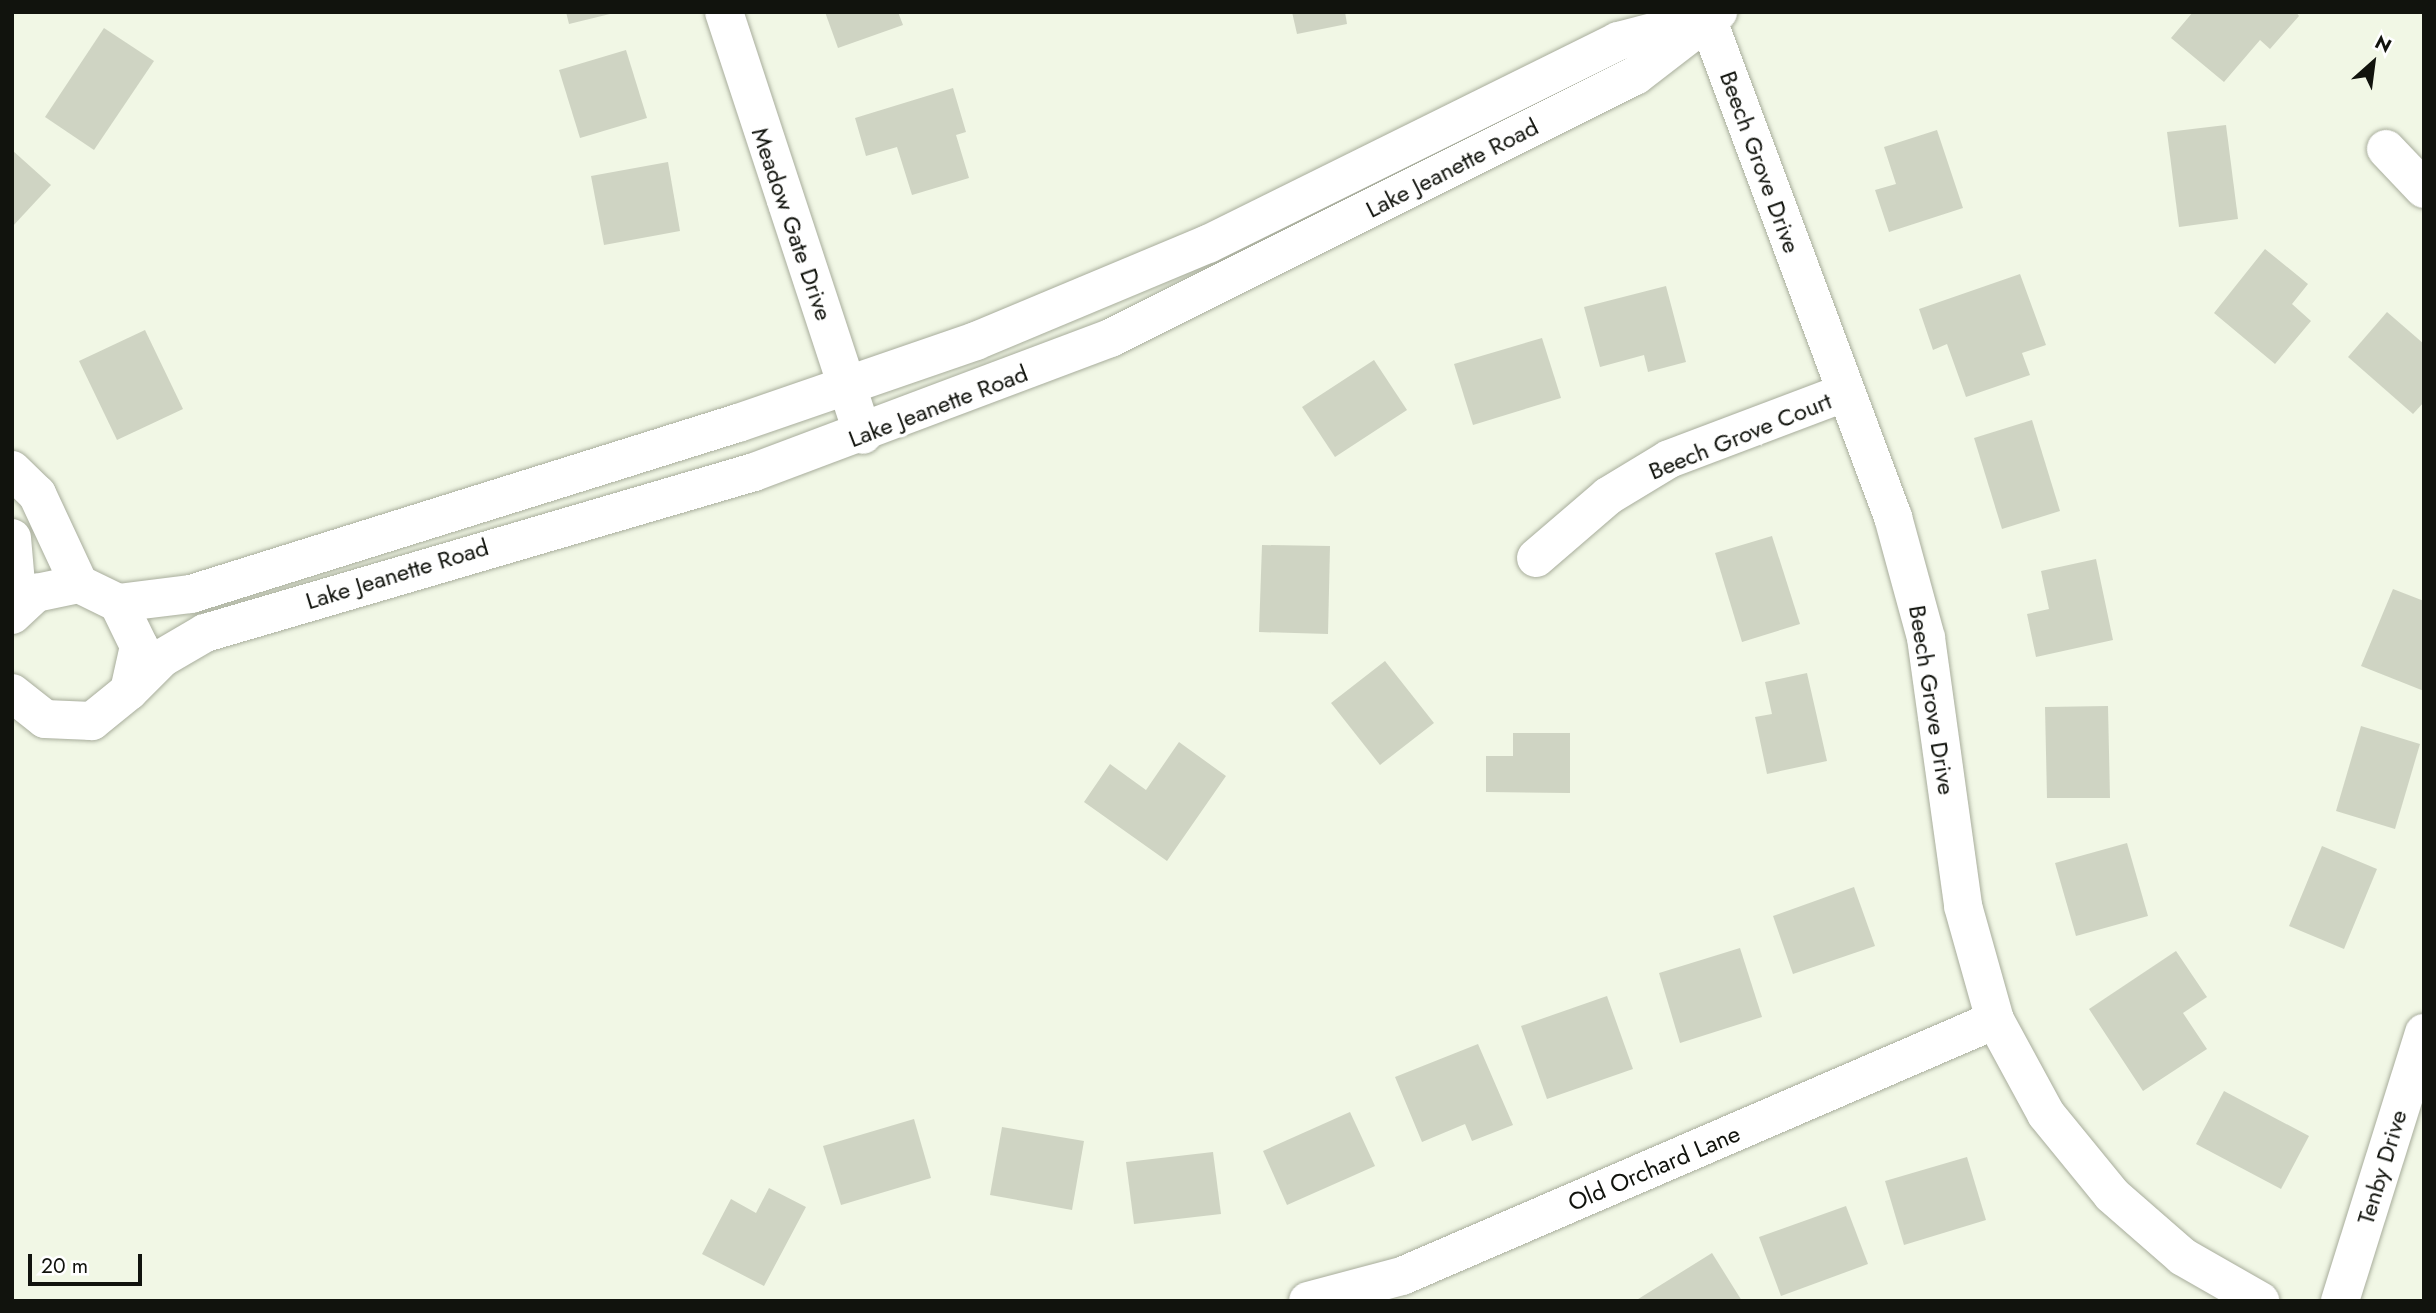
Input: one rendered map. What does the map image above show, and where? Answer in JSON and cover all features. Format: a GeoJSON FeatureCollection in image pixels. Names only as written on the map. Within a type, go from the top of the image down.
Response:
{"type":"FeatureCollection","features":[{"type":"Feature","properties":{"kind":"street","name":"Meadow Gate Drive"},"geometry":{"type":"LineString","coordinates":[[724,12],[863,435]]}},
{"type":"Feature","properties":{"kind":"street","name":"Lake Jeanette Road"},"geometry":{"type":"LineString","coordinates":[[118,603],[191,594],[847,387],[976,341],[1208,244],[1618,41],[1712,15]]}},
{"type":"Feature","properties":{"kind":"street","name":"Lake Jeanette Road"},"geometry":{"type":"LineString","coordinates":[[16,702],[68,724],[92,721],[130,691],[162,658],[205,633],[473,550],[634,510],[863,435],[1088,348],[1229,282],[1635,76],[1712,15]]}},
{"type":"Feature","properties":{"kind":"street","name":"Beech Grove Drive"},"geometry":{"type":"LineString","coordinates":[[1712,15],[1893,517],[1926,638],[1963,906],[1995,1020],[2046,1114],[2112,1195],[2183,1257],[2260,1301]]}},
{"type":"Feature","properties":{"kind":"street"},"geometry":{"type":"LineString","coordinates":[[2386,149],[2424,190]]}},
{"type":"Feature","properties":{"kind":"street","name":"Beech Grove Court"},"geometry":{"type":"LineString","coordinates":[[1536,558],[1608,496],[1669,459],[1846,392]]}},
{"type":"Feature","properties":{"kind":"street"},"geometry":{"type":"LineString","coordinates":[[12,470],[37,494],[79,584]]}},
{"type":"Feature","properties":{"kind":"street"},"geometry":{"type":"LineString","coordinates":[[12,538],[15,611]]}},
{"type":"Feature","properties":{"kind":"street"},"geometry":{"type":"LineString","coordinates":[[15,611],[36,593],[79,584],[118,603],[139,646],[130,691]]}},
{"type":"Feature","properties":{"kind":"street","name":"Old Orchard Lane"},"geometry":{"type":"LineString","coordinates":[[1308,1301],[1402,1276],[1995,1020]]}},
{"type":"Feature","properties":{"kind":"street","name":"Tenby Drive"},"geometry":{"type":"LineString","coordinates":[[2340,1301],[2424,1033]]}},
{"type":"Feature","properties":{"kind":"building"},"geometry":{"type":"Polygon","coordinates":[[[566,12],[614,12],[614,13],[569,24],[566,12]]]}},
{"type":"Feature","properties":{"kind":"building"},"geometry":{"type":"Polygon","coordinates":[[[825,12],[898,12],[903,25],[838,48],[825,12]]]}},
{"type":"Feature","properties":{"kind":"building"},"geometry":{"type":"Polygon","coordinates":[[[1292,12],[1345,12],[1347,24],[1297,34],[1292,12]]]}},
{"type":"Feature","properties":{"kind":"building"},"geometry":{"type":"Polygon","coordinates":[[[2193,12],[2296,12],[2299,16],[2270,49],[2260,40],[2224,82],[2171,38],[2193,12]]]}},
{"type":"Feature","properties":{"kind":"building"},"geometry":{"type":"Polygon","coordinates":[[[104,28],[154,61],[94,150],[45,117],[104,28]]]}},
{"type":"Feature","properties":{"kind":"building"},"geometry":{"type":"Polygon","coordinates":[[[626,50],[647,118],[580,138],[559,70],[626,50]]]}},
{"type":"Feature","properties":{"kind":"building"},"geometry":{"type":"Polygon","coordinates":[[[953,88],[966,132],[956,135],[969,178],[912,195],[897,147],[866,156],[855,118],[953,88]]]}},
{"type":"Feature","properties":{"kind":"building"},"geometry":{"type":"Polygon","coordinates":[[[2226,125],[2238,219],[2179,227],[2167,132],[2226,125]]]}},
{"type":"Feature","properties":{"kind":"building"},"geometry":{"type":"Polygon","coordinates":[[[1937,130],[1963,208],[1889,232],[1875,190],[1896,184],[1884,147],[1937,130]]]}},
{"type":"Feature","properties":{"kind":"building"},"geometry":{"type":"Polygon","coordinates":[[[12,150],[51,185],[12,227],[12,150]]]}},
{"type":"Feature","properties":{"kind":"building"},"geometry":{"type":"Polygon","coordinates":[[[668,162],[680,231],[604,245],[591,176],[668,162]]]}},
{"type":"Feature","properties":{"kind":"building"},"geometry":{"type":"Polygon","coordinates":[[[2265,249],[2308,284],[2292,304],[2311,321],[2275,364],[2214,313],[2265,249]]]}},
{"type":"Feature","properties":{"kind":"building"},"geometry":{"type":"Polygon","coordinates":[[[2020,274],[2046,345],[2022,353],[2030,375],[1966,397],[1947,344],[1933,350],[1919,309],[2020,274]]]}},
{"type":"Feature","properties":{"kind":"building"},"geometry":{"type":"Polygon","coordinates":[[[1666,286],[1686,362],[1648,372],[1644,355],[1600,367],[1584,307],[1666,286]]]}},
{"type":"Feature","properties":{"kind":"building"},"geometry":{"type":"Polygon","coordinates":[[[2387,312],[2424,344],[2424,402],[2413,414],[2348,357],[2387,312]]]}},
{"type":"Feature","properties":{"kind":"building"},"geometry":{"type":"Polygon","coordinates":[[[145,330],[183,409],[117,440],[79,361],[145,330]]]}},
{"type":"Feature","properties":{"kind":"building"},"geometry":{"type":"Polygon","coordinates":[[[1542,338],[1561,398],[1473,425],[1454,364],[1542,338]]]}},
{"type":"Feature","properties":{"kind":"building"},"geometry":{"type":"Polygon","coordinates":[[[1374,360],[1407,410],[1335,457],[1302,407],[1374,360]]]}},
{"type":"Feature","properties":{"kind":"building"},"geometry":{"type":"Polygon","coordinates":[[[2032,420],[2060,511],[2002,529],[1974,438],[2032,420]]]}},
{"type":"Feature","properties":{"kind":"building"},"geometry":{"type":"Polygon","coordinates":[[[1772,536],[1800,624],[1742,642],[1715,553],[1772,536]]]}},
{"type":"Feature","properties":{"kind":"building"},"geometry":{"type":"Polygon","coordinates":[[[1262,545],[1330,546],[1328,634],[1259,632],[1262,545]]]}},
{"type":"Feature","properties":{"kind":"building"},"geometry":{"type":"Polygon","coordinates":[[[2096,559],[2113,640],[2036,657],[2027,614],[2049,609],[2041,571],[2096,559]]]}},
{"type":"Feature","properties":{"kind":"building"},"geometry":{"type":"Polygon","coordinates":[[[2393,589],[2424,601],[2424,691],[2361,666],[2393,589]]]}},
{"type":"Feature","properties":{"kind":"building"},"geometry":{"type":"Polygon","coordinates":[[[1385,661],[1434,723],[1380,765],[1331,703],[1385,661]]]}},
{"type":"Feature","properties":{"kind":"building"},"geometry":{"type":"Polygon","coordinates":[[[1807,673],[1827,761],[1767,774],[1755,717],[1772,714],[1765,682],[1807,673]]]}},
{"type":"Feature","properties":{"kind":"building"},"geometry":{"type":"Polygon","coordinates":[[[2108,706],[2110,798],[2047,798],[2045,707],[2108,706]]]}},
{"type":"Feature","properties":{"kind":"building"},"geometry":{"type":"Polygon","coordinates":[[[2361,726],[2420,744],[2395,829],[2336,811],[2361,726]]]}},
{"type":"Feature","properties":{"kind":"building"},"geometry":{"type":"Polygon","coordinates":[[[1513,733],[1570,733],[1570,793],[1486,792],[1486,756],[1513,756],[1513,733]]]}},
{"type":"Feature","properties":{"kind":"building"},"geometry":{"type":"Polygon","coordinates":[[[1179,742],[1226,776],[1167,861],[1084,802],[1110,764],[1146,790],[1179,742]]]}},
{"type":"Feature","properties":{"kind":"building"},"geometry":{"type":"Polygon","coordinates":[[[2127,843],[2148,916],[2076,936],[2055,863],[2127,843]]]}},
{"type":"Feature","properties":{"kind":"building"},"geometry":{"type":"Polygon","coordinates":[[[2322,846],[2377,869],[2344,949],[2289,926],[2322,846]]]}},
{"type":"Feature","properties":{"kind":"building"},"geometry":{"type":"Polygon","coordinates":[[[1854,887],[1875,946],[1793,974],[1773,916],[1854,887]]]}},
{"type":"Feature","properties":{"kind":"building"},"geometry":{"type":"Polygon","coordinates":[[[1740,948],[1762,1017],[1680,1043],[1659,973],[1740,948]]]}},
{"type":"Feature","properties":{"kind":"building"},"geometry":{"type":"Polygon","coordinates":[[[2176,951],[2207,997],[2183,1013],[2207,1049],[2143,1091],[2089,1009],[2176,951]]]}},
{"type":"Feature","properties":{"kind":"building"},"geometry":{"type":"Polygon","coordinates":[[[1607,996],[1633,1069],[1547,1099],[1521,1026],[1607,996]]]}},
{"type":"Feature","properties":{"kind":"building"},"geometry":{"type":"Polygon","coordinates":[[[1478,1044],[1513,1125],[1472,1141],[1465,1124],[1422,1142],[1395,1077],[1478,1044]]]}},
{"type":"Feature","properties":{"kind":"building"},"geometry":{"type":"Polygon","coordinates":[[[2224,1091],[2309,1136],[2281,1189],[2196,1144],[2224,1091]]]}},
{"type":"Feature","properties":{"kind":"building"},"geometry":{"type":"Polygon","coordinates":[[[1350,1112],[1375,1166],[1287,1205],[1263,1151],[1350,1112]]]}},
{"type":"Feature","properties":{"kind":"building"},"geometry":{"type":"Polygon","coordinates":[[[914,1119],[931,1178],[841,1205],[823,1146],[914,1119]]]}},
{"type":"Feature","properties":{"kind":"building"},"geometry":{"type":"Polygon","coordinates":[[[1002,1127],[1084,1141],[1072,1210],[990,1195],[1002,1127]]]}},
{"type":"Feature","properties":{"kind":"building"},"geometry":{"type":"Polygon","coordinates":[[[1213,1152],[1221,1214],[1134,1224],[1126,1162],[1213,1152]]]}},
{"type":"Feature","properties":{"kind":"building"},"geometry":{"type":"Polygon","coordinates":[[[1967,1157],[1986,1220],[1904,1245],[1885,1181],[1967,1157]]]}},
{"type":"Feature","properties":{"kind":"building"},"geometry":{"type":"Polygon","coordinates":[[[769,1188],[806,1207],[764,1286],[702,1254],[731,1199],[756,1213],[769,1188]]]}},
{"type":"Feature","properties":{"kind":"building"},"geometry":{"type":"Polygon","coordinates":[[[1846,1206],[1868,1264],[1781,1296],[1759,1237],[1846,1206]]]}},
{"type":"Feature","properties":{"kind":"building"},"geometry":{"type":"Polygon","coordinates":[[[1712,1253],[1742,1301],[1635,1301],[1712,1253]]]}}]}
